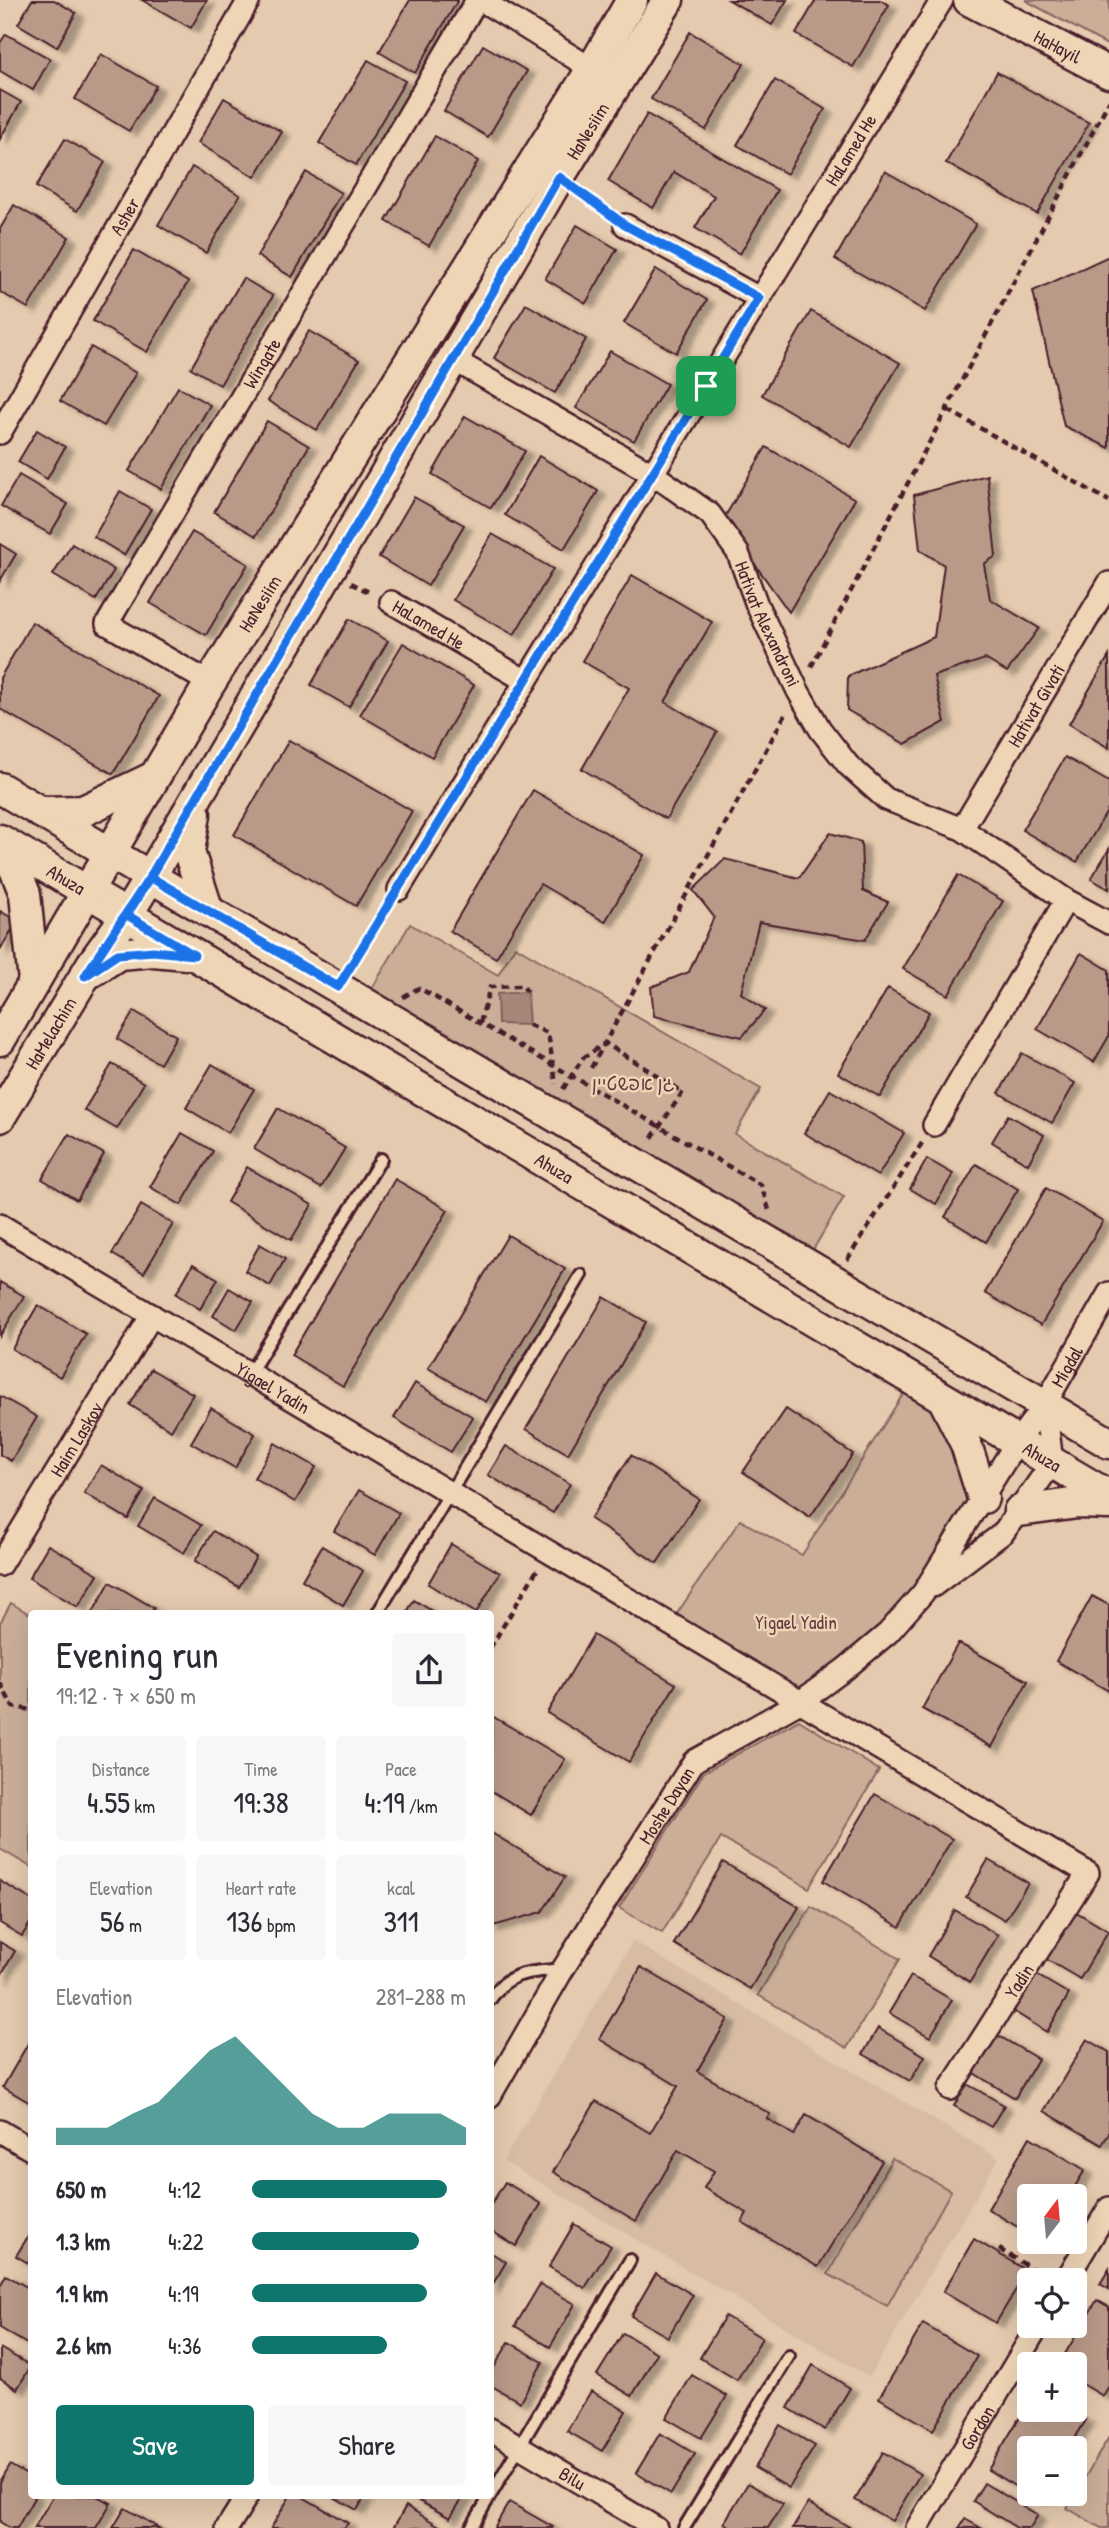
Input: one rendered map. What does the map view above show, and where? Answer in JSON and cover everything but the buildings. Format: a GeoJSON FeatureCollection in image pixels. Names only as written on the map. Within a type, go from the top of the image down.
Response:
{"type":"FeatureCollection","features":[{"type":"Feature","properties":{"kind":"main road","name":"HaNesiim"},"geometry":{"type":"LineString","coordinates":[[110,853],[210,682],[592,69],[632,0]]}},
{"type":"Feature","properties":{"kind":"main road","name":"HaNesiim"},"geometry":{"type":"LineString","coordinates":[[127,915],[559,177],[668,0]]}},
{"type":"Feature","properties":{"kind":"main road","name":"HaHayil"},"geometry":{"type":"LineString","coordinates":[[969,0],[1109,73]]}},
{"type":"Feature","properties":{"kind":"main road"},"geometry":{"type":"LineString","coordinates":[[40,812],[83,811],[155,776]]}},
{"type":"Feature","properties":{"kind":"main road"},"geometry":{"type":"LineString","coordinates":[[0,789],[1109,1443]]}},
{"type":"Feature","properties":{"kind":"main road"},"geometry":{"type":"LineString","coordinates":[[197,796],[189,852],[208,911]]}},
{"type":"Feature","properties":{"kind":"main road"},"geometry":{"type":"LineString","coordinates":[[0,842],[25,894],[34,982]]}},
{"type":"Feature","properties":{"kind":"main road","name":"Ahuza"},"geometry":{"type":"LineString","coordinates":[[0,842],[1109,1496]]}},
{"type":"Feature","properties":{"kind":"main road","name":"HaMelachim"},"geometry":{"type":"LineString","coordinates":[[0,1040],[110,853]]}},
{"type":"Feature","properties":{"kind":"main road","name":"HaMelachim"},"geometry":{"type":"LineString","coordinates":[[0,1117],[85,976],[127,915]]}},
{"type":"Feature","properties":{"kind":"main road"},"geometry":{"type":"LineString","coordinates":[[85,976],[118,954],[153,951],[194,955]]}},
{"type":"Feature","properties":{"kind":"main road"},"geometry":{"type":"LineString","coordinates":[[944,1400],[966,1444],[983,1498]]}},
{"type":"Feature","properties":{"kind":"main road"},"geometry":{"type":"LineString","coordinates":[[1019,1511],[1078,1503],[1109,1504]]}},
{"type":"Feature","properties":{"kind":"street","name":"Asher"},"geometry":{"type":"LineString","coordinates":[[0,433],[249,0]]}},
{"type":"Feature","properties":{"kind":"street","name":"Wingate"},"geometry":{"type":"LineString","coordinates":[[210,682],[107,624],[479,0],[592,69]]}},
{"type":"Feature","properties":{"kind":"street","name":"HaLamed He"},"geometry":{"type":"LineString","coordinates":[[399,889],[942,0]]}},
{"type":"Feature","properties":{"kind":"street"},"geometry":{"type":"LineString","coordinates":[[625,225],[759,298]]}},
{"type":"Feature","properties":{"kind":"street","name":"Hativat Alexandroni"},"geometry":{"type":"LineString","coordinates":[[454,360],[653,474],[710,514],[738,553],[757,605],[798,691],[820,729],[848,765],[886,799],[962,829],[1066,900],[1109,923]]}},
{"type":"Feature","properties":{"kind":"street","name":"Hativat Givati"},"geometry":{"type":"LineString","coordinates":[[962,829],[1109,583]]}},
{"type":"Feature","properties":{"kind":"street","name":"HaLamed He"},"geometry":{"type":"LineString","coordinates":[[391,603],[526,681]]}},
{"type":"Feature","properties":{"kind":"street"},"geometry":{"type":"LineString","coordinates":[[934,1125],[1066,900]]}},
{"type":"Feature","properties":{"kind":"street","name":"Yigael Yadin"},"geometry":{"type":"LineString","coordinates":[[0,1225],[1088,1873]]}},
{"type":"Feature","properties":{"kind":"street","name":"Migdal"},"geometry":{"type":"LineString","coordinates":[[1045,1404],[1109,1293]]}},
{"type":"Feature","properties":{"kind":"street","name":"Haim Laskov"},"geometry":{"type":"LineString","coordinates":[[0,1565],[152,1315]]}},
{"type":"Feature","properties":{"kind":"street"},"geometry":{"type":"LineString","coordinates":[[1045,1404],[1052,1463]]}},
{"type":"Feature","properties":{"kind":"street","name":"Moshe Dayan"},"geometry":{"type":"LineString","coordinates":[[494,2089],[563,1969],[694,1761],[800,1702],[888,1633],[923,1593],[1016,1443],[1045,1404]]}},
{"type":"Feature","properties":{"kind":"street","name":"Moshe Dayan"},"geometry":{"type":"LineString","coordinates":[[923,1593],[1003,1533],[1052,1463]]}},
{"type":"Feature","properties":{"kind":"street","name":"Yadin"},"geometry":{"type":"LineString","coordinates":[[950,2089],[1088,1873]]}},
{"type":"Feature","properties":{"kind":"street"},"geometry":{"type":"LineString","coordinates":[[0,2131],[28,2148]]}},
{"type":"Feature","properties":{"kind":"street"},"geometry":{"type":"LineString","coordinates":[[1073,2268],[1109,2208]]}},
{"type":"Feature","properties":{"kind":"street","name":"Gordon"},"geometry":{"type":"LineString","coordinates":[[917,2528],[1031,2338]]}},
{"type":"Feature","properties":{"kind":"street","name":"Bilu"},"geometry":{"type":"LineString","coordinates":[[494,2431],[656,2528]]}},
{"type":"Feature","properties":{"kind":"street"},"geometry":{"type":"LineString","coordinates":[[227,2528],[245,2499]]}},
{"type":"Feature","properties":{"kind":"lane"},"geometry":{"type":"LineString","coordinates":[[250,1373],[381,1159]]}},
{"type":"Feature","properties":{"kind":"lane"},"geometry":{"type":"LineString","coordinates":[[379,1610],[581,1275]]}},
{"type":"Feature","properties":{"kind":"lane"},"geometry":{"type":"LineString","coordinates":[[494,1994],[503,1982],[525,1973],[563,1969]]}},
{"type":"Feature","properties":{"kind":"lane"},"geometry":{"type":"LineString","coordinates":[[494,2489],[631,2260]]}},
{"type":"Feature","properties":{"kind":"lane"},"geometry":{"type":"LineString","coordinates":[[684,2528],[789,2356]]}},
{"type":"Feature","properties":{"kind":"lane"},"geometry":{"type":"LineString","coordinates":[[471,2528],[488,2499]]}},
{"type":"Feature","properties":{"kind":"path"},"geometry":{"type":"LineString","coordinates":[[591,1068],[798,691],[1109,102]]}},
{"type":"Feature","properties":{"kind":"path"},"geometry":{"type":"LineString","coordinates":[[559,177],[625,225]]}},
{"type":"Feature","properties":{"kind":"path"},"geometry":{"type":"LineString","coordinates":[[948,410],[1109,501]]}},
{"type":"Feature","properties":{"kind":"path","name":"HaLamed He"},"geometry":{"type":"LineString","coordinates":[[328,572],[391,603]]}},
{"type":"Feature","properties":{"kind":"path"},"geometry":{"type":"LineString","coordinates":[[338,987],[399,889]]}},
{"type":"Feature","properties":{"kind":"path"},"geometry":{"type":"LineString","coordinates":[[480,1023],[490,987],[523,986],[527,992]]}},
{"type":"Feature","properties":{"kind":"path"},"geometry":{"type":"LineString","coordinates":[[378,1011],[419,988],[761,1185],[780,1248]]}},
{"type":"Feature","properties":{"kind":"path"},"geometry":{"type":"LineString","coordinates":[[529,1025],[548,1033],[558,1097],[583,1058],[605,1044]]}},
{"type":"Feature","properties":{"kind":"path"},"geometry":{"type":"LineString","coordinates":[[605,1044],[683,1092],[645,1147]]}},
{"type":"Feature","properties":{"kind":"path"},"geometry":{"type":"LineString","coordinates":[[835,1280],[934,1125]]}},
{"type":"Feature","properties":{"kind":"path"},"geometry":{"type":"LineString","coordinates":[[494,1641],[548,1551]]}},
{"type":"Feature","properties":{"kind":"path"},"geometry":{"type":"LineString","coordinates":[[0,1683],[13,1707],[28,1709]]}},
{"type":"Feature","properties":{"kind":"path"},"geometry":{"type":"LineString","coordinates":[[999,2249],[1031,2268]]}},
{"type":"Feature","properties":{"kind":"shaded area"},"geometry":{"type":"Polygon","coordinates":[[[527,992],[529,1025],[498,1024],[497,994],[527,992]]]}},
{"type":"Feature","properties":{"kind":"shaded area"},"geometry":{"type":"Polygon","coordinates":[[[633,1941],[999,2158],[869,2377],[503,2161],[633,1941]]]}},
{"type":"Feature","properties":{"kind":"green space"},"geometry":{"type":"Polygon","coordinates":[[[1025,0],[1109,0],[1109,46],[1025,0]]]}},
{"type":"Feature","properties":{"kind":"green space","name":"גן אפשטיין"},"geometry":{"type":"Polygon","coordinates":[[[410,924],[498,975],[515,946],[761,1089],[735,1134],[844,1197],[810,1255],[367,997],[410,924]]]}},
{"type":"Feature","properties":{"kind":"green space","name":"Yigael Yadin"},"geometry":{"type":"Polygon","coordinates":[[[912,1380],[944,1400],[983,1498],[911,1607],[800,1702],[670,1624],[740,1520],[802,1555],[912,1380]]]}},
{"type":"Feature","properties":{"kind":"green space"},"geometry":{"type":"Polygon","coordinates":[[[11,1603],[28,1613],[28,1865],[0,1849],[0,1623],[11,1603]]]}},
{"type":"Feature","properties":{"kind":"green space"},"geometry":{"type":"Polygon","coordinates":[[[799,1720],[879,1770],[809,1888],[721,1838],[662,1933],[619,1908],[704,1772],[799,1720]]]}},
{"type":"Feature","properties":{"kind":"green space"},"geometry":{"type":"Polygon","coordinates":[[[811,1906],[900,1959],[847,2048],[758,1995],[811,1906]]]}},
{"type":"Feature","properties":{"kind":"green space"},"geometry":{"type":"Polygon","coordinates":[[[892,2158],[951,2191],[887,2306],[828,2274],[892,2158]]]}},
{"type":"Feature","properties":{"kind":"green space"},"geometry":{"type":"Polygon","coordinates":[[[1109,2437],[1109,2528],[1101,2528],[1067,2508],[1087,2506],[1087,2474],[1109,2437]]]}},
{"type":"Feature","properties":{"kind":"route"},"geometry":{"type":"LineString","coordinates":[[706,386],[338,987],[150,877],[127,915],[85,976],[118,954],[153,951],[194,955],[127,915],[559,177],[625,225],[759,298],[706,386]]}}]}
